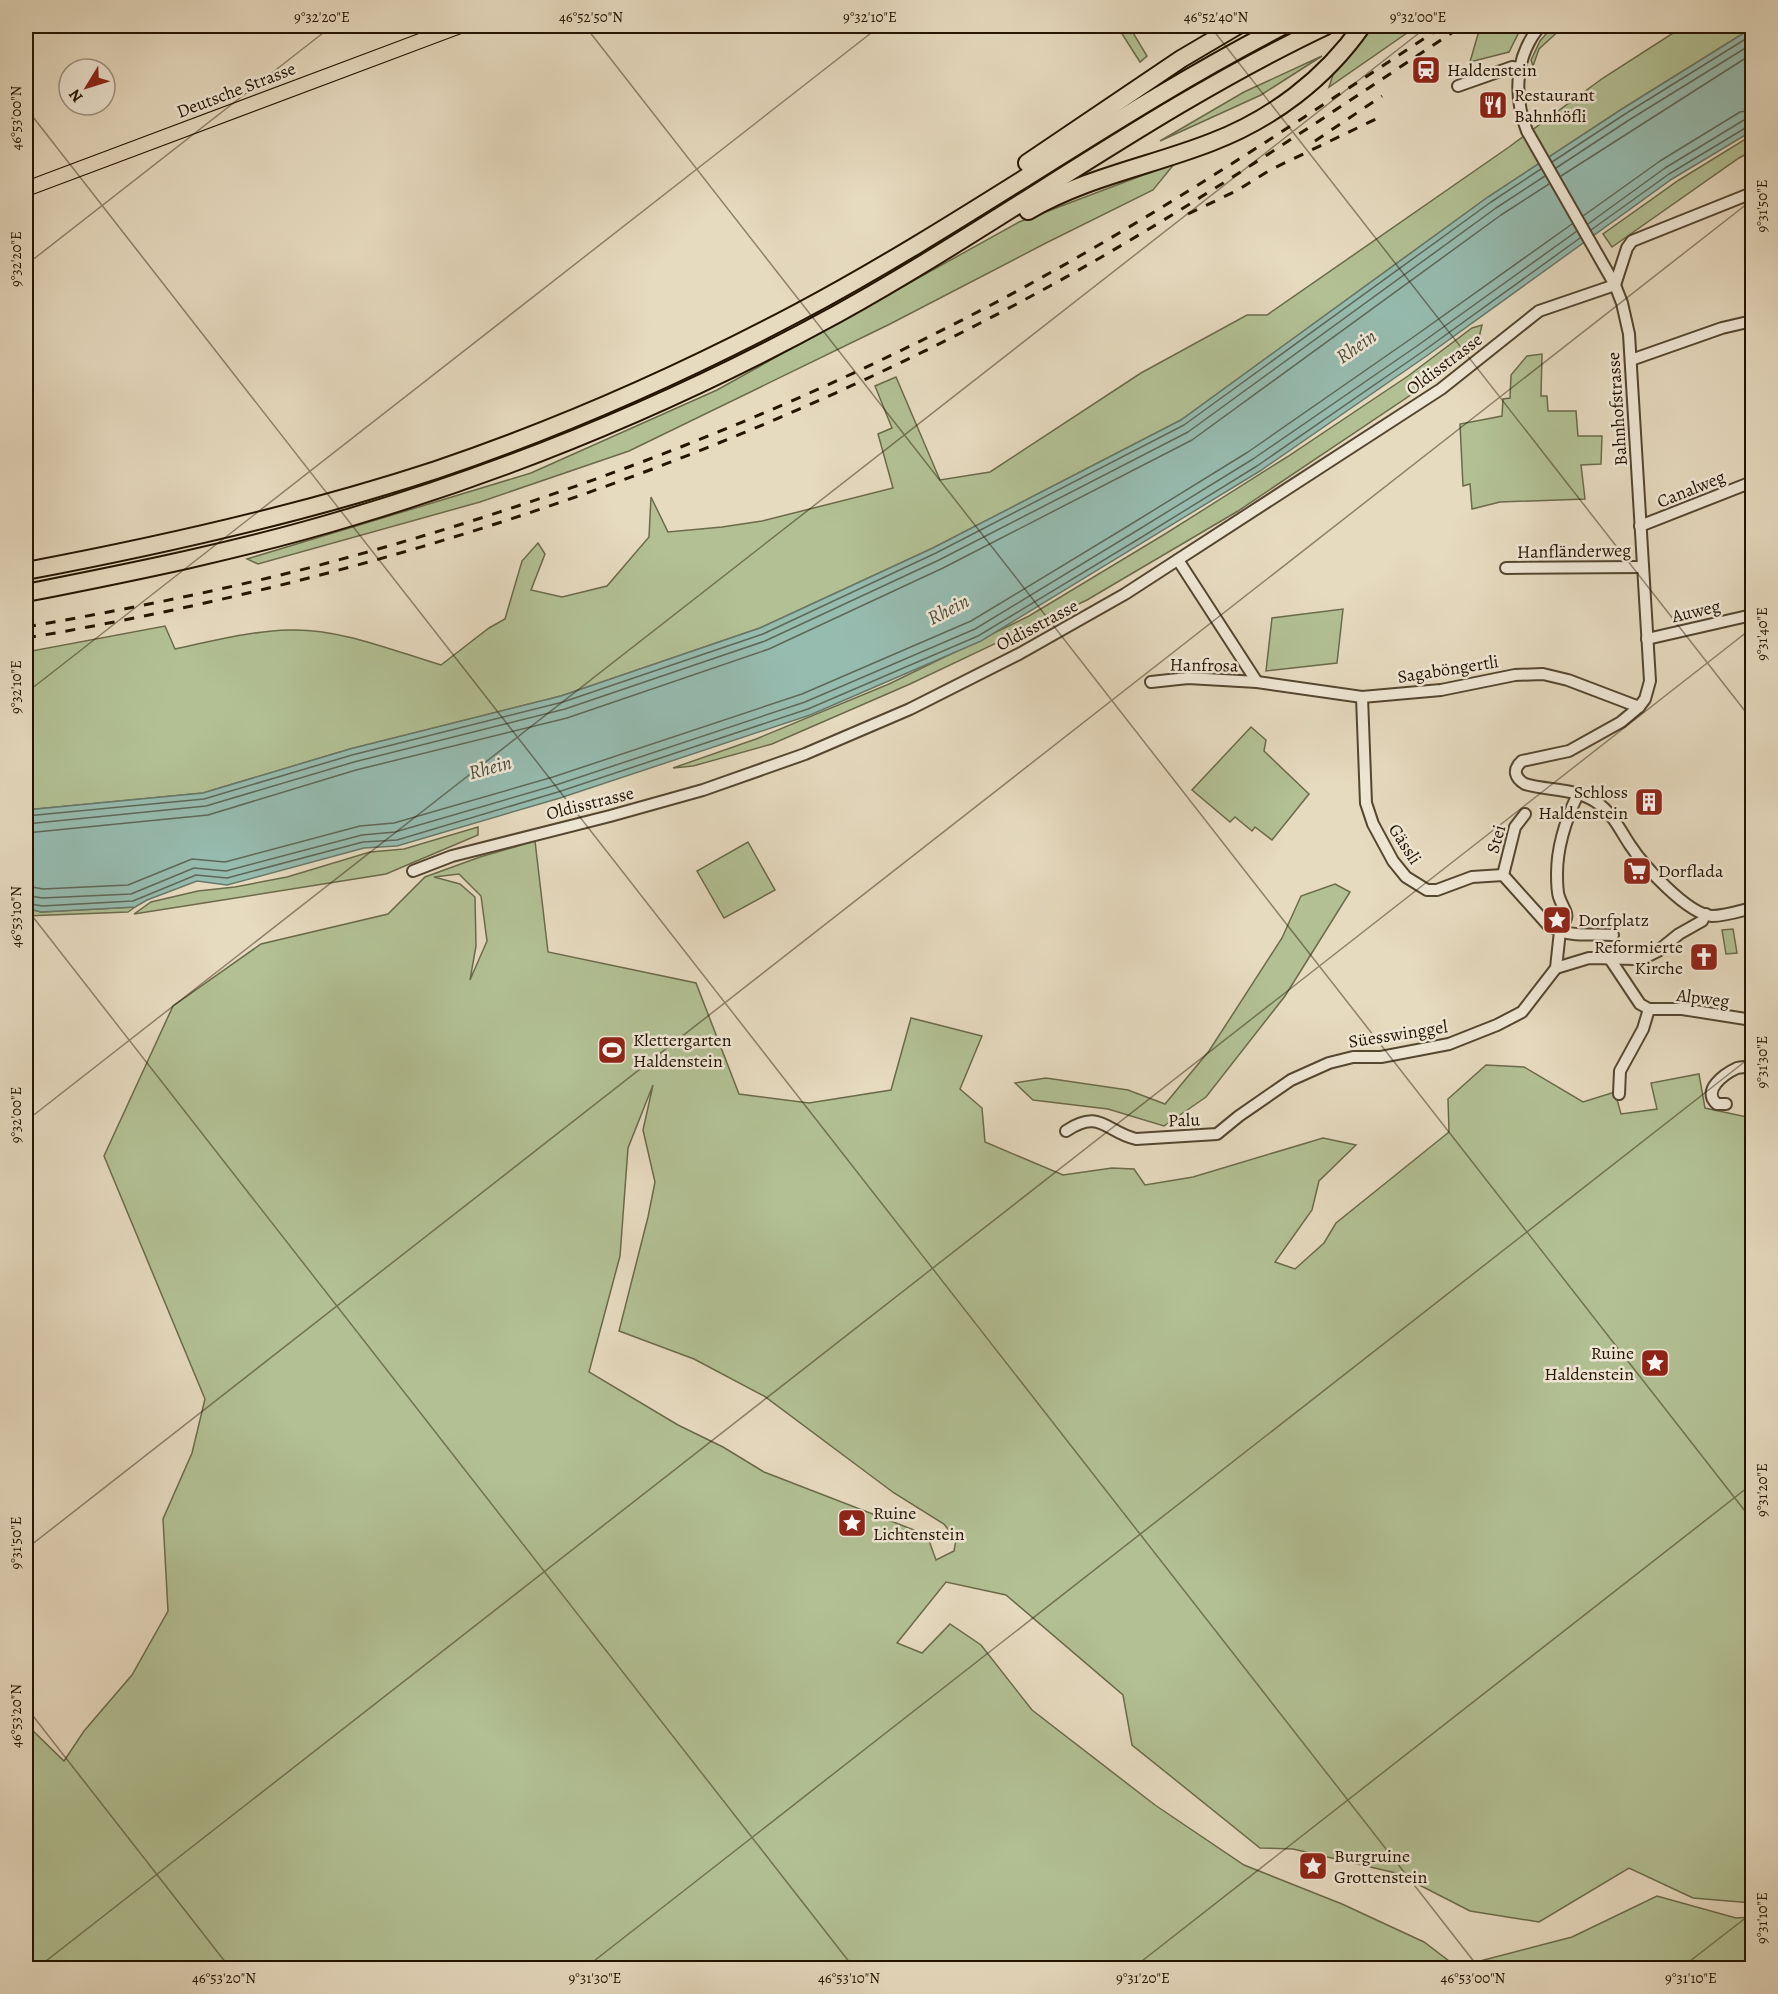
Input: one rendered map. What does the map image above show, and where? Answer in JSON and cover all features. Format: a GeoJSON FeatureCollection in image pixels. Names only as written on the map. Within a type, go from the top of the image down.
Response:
{"type":"FeatureCollection","features":[{"type":"Feature","properties":{"kind":"highway"},"geometry":{"type":"LineString","coordinates":[[888,262],[956,210],[1173,65],[1237,26]]}},
{"type":"Feature","properties":{"kind":"highway"},"geometry":{"type":"LineString","coordinates":[[26,571],[205,535],[340,499],[439,469],[544,430],[681,369],[798,312],[888,262],[1221,58],[1283,26]]}},
{"type":"Feature","properties":{"kind":"highway"},"geometry":{"type":"LineString","coordinates":[[26,593],[208,554],[345,519],[544,452],[684,391],[837,314],[926,262],[1159,117],[1272,52],[1326,26]]}},
{"type":"Feature","properties":{"kind":"highway"},"geometry":{"type":"LineString","coordinates":[[926,262],[983,237],[1045,201],[1085,183],[1212,142],[1253,123],[1288,101],[1312,82],[1335,61],[1362,26]]}},
{"type":"Feature","properties":{"kind":"main road","name":"Deutsche Strasse"},"geometry":{"type":"LineString","coordinates":[[26,189],[460,26]]}},
{"type":"Feature","properties":{"kind":"street","name":"Bahnhofstrasse"},"geometry":{"type":"LineString","coordinates":[[1540,26],[1528,44],[1520,68],[1518,92],[1522,118],[1527,131],[1615,285],[1626,319],[1631,360],[1650,681],[1645,699],[1639,707]]}},
{"type":"Feature","properties":{"kind":"street"},"geometry":{"type":"LineString","coordinates":[[1458,86],[1512,67],[1520,68]]}},
{"type":"Feature","properties":{"kind":"street"},"geometry":{"type":"LineString","coordinates":[[1615,285],[1627,248],[1636,239],[1752,193]]}},
{"type":"Feature","properties":{"kind":"street","name":"Oldisstrasse"},"geometry":{"type":"LineString","coordinates":[[413,871],[452,856],[703,790],[805,754],[910,709],[1096,612],[1276,498],[1441,389],[1539,311],[1615,285]]}},
{"type":"Feature","properties":{"kind":"street"},"geometry":{"type":"LineString","coordinates":[[1631,360],[1722,328],[1752,321]]}},
{"type":"Feature","properties":{"kind":"street","name":"Canalweg"},"geometry":{"type":"LineString","coordinates":[[1640,526],[1752,482]]}},
{"type":"Feature","properties":{"kind":"street"},"geometry":{"type":"LineString","coordinates":[[1178,560],[1257,682]]}},
{"type":"Feature","properties":{"kind":"street","name":"Hanfländerweg"},"geometry":{"type":"LineString","coordinates":[[1506,568],[1643,567]]}},
{"type":"Feature","properties":{"kind":"street","name":"Auweg"},"geometry":{"type":"LineString","coordinates":[[1647,639],[1752,615]]}},
{"type":"Feature","properties":{"kind":"street","name":"Sagaböngertli"},"geometry":{"type":"LineString","coordinates":[[1257,682],[1362,697],[1441,690],[1528,674],[1543,674],[1569,680],[1639,707]]}},
{"type":"Feature","properties":{"kind":"street","name":"Hanfrosa"},"geometry":{"type":"LineString","coordinates":[[1151,682],[1188,678],[1257,682]]}},
{"type":"Feature","properties":{"kind":"street","name":"Gässli"},"geometry":{"type":"LineString","coordinates":[[1362,697],[1366,803],[1373,824],[1397,866],[1412,882],[1431,891],[1472,877],[1503,875]]}},
{"type":"Feature","properties":{"kind":"street"},"geometry":{"type":"LineString","coordinates":[[1639,707],[1621,722],[1577,747],[1555,755],[1524,760],[1516,766],[1516,777],[1525,784],[1578,794],[1596,802],[1611,815],[1640,859],[1655,876],[1689,905],[1706,914],[1720,915],[1752,908]]}},
{"type":"Feature","properties":{"kind":"street"},"geometry":{"type":"LineString","coordinates":[[1578,794],[1564,828],[1559,850],[1558,897],[1566,908],[1567,918],[1560,931],[1556,968],[1589,957],[1636,959],[1650,955],[1702,921],[1706,914]]}},
{"type":"Feature","properties":{"kind":"street","name":"Stei"},"geometry":{"type":"LineString","coordinates":[[1503,875],[1515,827],[1525,814]]}},
{"type":"Feature","properties":{"kind":"street"},"geometry":{"type":"LineString","coordinates":[[1503,875],[1547,924],[1571,934],[1613,935]]}},
{"type":"Feature","properties":{"kind":"street"},"geometry":{"type":"LineString","coordinates":[[1610,959],[1640,1004],[1649,1009],[1643,1029],[1620,1071],[1619,1094]]}},
{"type":"Feature","properties":{"kind":"street","name":"Süesswinggel"},"geometry":{"type":"LineString","coordinates":[[1291,1080],[1329,1063],[1353,1057],[1381,1057],[1449,1044],[1497,1025],[1522,1012],[1556,968]]}},
{"type":"Feature","properties":{"kind":"street","name":"Alpweg"},"geometry":{"type":"LineString","coordinates":[[1649,1009],[1682,1009],[1752,1020]]}},
{"type":"Feature","properties":{"kind":"street"},"geometry":{"type":"LineString","coordinates":[[1726,1104],[1717,1104],[1711,1099],[1710,1094],[1715,1085],[1738,1068],[1752,1066]]}},
{"type":"Feature","properties":{"kind":"street","name":"Palu"},"geometry":{"type":"LineString","coordinates":[[1066,1131],[1075,1125],[1091,1121],[1105,1124],[1125,1136],[1136,1139],[1217,1134],[1291,1080]]}},
{"type":"Feature","properties":{"kind":"green space"},"geometry":{"type":"Polygon","coordinates":[[[1117,26],[1129,26],[1147,56],[1140,62],[1117,26]]]}},
{"type":"Feature","properties":{"kind":"green space"},"geometry":{"type":"Polygon","coordinates":[[[1372,26],[1417,26],[1329,87],[1334,72],[1372,26]]]}},
{"type":"Feature","properties":{"kind":"green space"},"geometry":{"type":"Polygon","coordinates":[[[1491,26],[1522,26],[1509,52],[1470,62],[1478,34],[1491,26]]]}},
{"type":"Feature","properties":{"kind":"green space"},"geometry":{"type":"Polygon","coordinates":[[[1553,26],[1564,26],[1539,49],[1533,66],[1531,60],[1540,41],[1553,26]]]}},
{"type":"Feature","properties":{"kind":"green space"},"geometry":{"type":"Polygon","coordinates":[[[1582,26],[1631,26],[1604,32],[1582,26]]]}},
{"type":"Feature","properties":{"kind":"green space"},"geometry":{"type":"Polygon","coordinates":[[[1684,26],[1752,26],[1752,28],[1622,109],[1488,197],[1181,420],[933,548],[760,628],[561,696],[350,749],[203,793],[26,810],[26,652],[165,626],[175,649],[260,632],[308,630],[366,642],[441,665],[489,628],[505,619],[522,561],[538,543],[545,554],[531,590],[562,597],[607,586],[649,537],[651,497],[668,532],[762,521],[893,488],[878,434],[892,428],[875,386],[896,377],[940,480],[990,472],[1141,373],[1247,315],[1267,315],[1509,147],[1603,78],[1684,26]]]}},
{"type":"Feature","properties":{"kind":"green space"},"geometry":{"type":"Polygon","coordinates":[[[1322,56],[1261,95],[1160,141],[1244,92],[1322,56]]]}},
{"type":"Feature","properties":{"kind":"green space"},"geometry":{"type":"Polygon","coordinates":[[[1752,135],[1752,151],[1612,247],[1603,234],[1679,180],[1752,135]]]}},
{"type":"Feature","properties":{"kind":"green space"},"geometry":{"type":"Polygon","coordinates":[[[1175,163],[1153,190],[890,324],[629,451],[480,502],[258,564],[247,559],[531,473],[717,390],[1019,222],[1175,163]]]}},
{"type":"Feature","properties":{"kind":"green space"},"geometry":{"type":"Polygon","coordinates":[[[1482,325],[1477,346],[1442,374],[1238,511],[1087,600],[910,684],[772,744],[693,766],[673,768],[756,739],[889,684],[1029,616],[1287,457],[1408,376],[1472,328],[1482,325]]]}},
{"type":"Feature","properties":{"kind":"green space"},"geometry":{"type":"Polygon","coordinates":[[[1542,354],[1541,396],[1547,396],[1548,411],[1576,411],[1578,436],[1602,436],[1601,464],[1581,465],[1585,499],[1500,502],[1472,509],[1470,484],[1463,486],[1460,424],[1502,416],[1503,399],[1510,398],[1511,375],[1527,356],[1542,354]]]}},
{"type":"Feature","properties":{"kind":"green space"},"geometry":{"type":"Polygon","coordinates":[[[1343,609],[1337,663],[1266,671],[1272,618],[1343,609]]]}},
{"type":"Feature","properties":{"kind":"green space"},"geometry":{"type":"Polygon","coordinates":[[[1251,727],[1266,740],[1264,751],[1309,794],[1272,840],[1255,827],[1252,831],[1235,817],[1230,822],[1192,790],[1251,727]]]}},
{"type":"Feature","properties":{"kind":"green space"},"geometry":{"type":"Polygon","coordinates":[[[478,827],[478,835],[386,874],[134,914],[151,902],[198,891],[287,877],[370,852],[404,849],[478,827]]]}},
{"type":"Feature","properties":{"kind":"green space"},"geometry":{"type":"Polygon","coordinates":[[[535,841],[548,952],[696,983],[739,1094],[809,1103],[891,1090],[911,1018],[982,1036],[960,1089],[982,1108],[985,1142],[1063,1175],[1112,1168],[1134,1169],[1145,1185],[1193,1177],[1323,1138],[1356,1145],[1319,1181],[1312,1210],[1275,1262],[1295,1269],[1324,1243],[1336,1223],[1449,1132],[1448,1099],[1486,1065],[1524,1067],[1583,1102],[1615,1092],[1621,1114],[1657,1109],[1651,1083],[1699,1074],[1705,1108],[1752,1118],[1752,1903],[1693,1898],[1629,1868],[1539,1922],[1470,1911],[1396,1873],[1293,1849],[1260,1848],[1132,1745],[1123,1695],[1006,1595],[946,1582],[897,1643],[922,1653],[950,1624],[981,1645],[1032,1710],[1155,1805],[1244,1865],[1342,1904],[1424,1942],[1457,1967],[1572,1937],[1657,1896],[1736,1918],[1752,1917],[1752,1968],[26,1968],[26,1729],[31,1729],[64,1761],[84,1731],[132,1675],[168,1611],[163,1519],[192,1453],[205,1399],[104,1156],[173,1006],[261,944],[388,914],[425,877],[480,857],[535,841]],[[459,874],[434,877],[460,884],[475,897],[476,946],[470,980],[487,941],[481,896],[459,874]],[[653,1085],[628,1148],[620,1256],[589,1372],[678,1425],[723,1447],[764,1472],[927,1535],[936,1560],[954,1551],[956,1540],[944,1524],[894,1493],[764,1396],[694,1359],[619,1331],[655,1182],[643,1130],[653,1085]]]}},
{"type":"Feature","properties":{"kind":"green space"},"geometry":{"type":"Polygon","coordinates":[[[748,842],[775,890],[724,918],[697,871],[748,842]]]}},
{"type":"Feature","properties":{"kind":"green space"},"geometry":{"type":"Polygon","coordinates":[[[1335,884],[1350,892],[1285,996],[1206,1097],[1164,1126],[1108,1109],[1033,1100],[1015,1083],[1046,1078],[1128,1090],[1165,1104],[1209,1051],[1282,938],[1301,896],[1335,884]]]}},
{"type":"Feature","properties":{"kind":"green space"},"geometry":{"type":"Polygon","coordinates":[[[135,907],[128,912],[26,916],[26,908],[41,912],[135,907]]]}},
{"type":"Feature","properties":{"kind":"green space"},"geometry":{"type":"Polygon","coordinates":[[[1733,929],[1737,953],[1726,954],[1722,930],[1733,929]]]}},
{"type":"Feature","properties":{"kind":"water","name":"Rhein"},"geometry":{"type":"Polygon","coordinates":[[[1752,28],[1752,131],[1672,179],[1425,357],[1260,471],[981,641],[810,715],[560,798],[397,846],[364,848],[227,885],[197,881],[147,900],[135,907],[41,912],[26,908],[26,810],[203,793],[350,749],[561,696],[760,628],[933,548],[1181,420],[1488,197],[1622,109],[1752,28]]]}},
{"type":"Feature","properties":{"kind":"railway"},"geometry":{"type":"LineString","coordinates":[[26,627],[244,584],[405,541],[582,484],[754,417],[923,340],[1062,266],[1228,166],[1443,26]]}},
{"type":"Feature","properties":{"kind":"railway"},"geometry":{"type":"LineString","coordinates":[[26,638],[162,612],[297,581],[430,544],[562,502],[692,454],[820,400],[945,341],[1119,247],[1267,155],[1462,26]]}},
{"type":"Feature","properties":{"kind":"railway"},"geometry":{"type":"LineString","coordinates":[[1315,141],[1382,96]]}},
{"type":"Feature","properties":{"kind":"railway"},"geometry":{"type":"LineString","coordinates":[[1188,214],[1236,191],[1270,170],[1378,118]]}},
{"type":"Feature","properties":{"kind":"place","name":"Haldenstein"},"geometry":{"type":"Point","coordinates":[1426,70]}},
{"type":"Feature","properties":{"kind":"place","name":"Restaurant Bahnhöfli"},"geometry":{"type":"Point","coordinates":[1493,105]}},
{"type":"Feature","properties":{"kind":"place","name":"Schloss Haldenstein"},"geometry":{"type":"Point","coordinates":[1649,802]}},
{"type":"Feature","properties":{"kind":"place","name":"Dorflada"},"geometry":{"type":"Point","coordinates":[1637,871]}},
{"type":"Feature","properties":{"kind":"place","name":"Dorfplatz"},"geometry":{"type":"Point","coordinates":[1557,920]}},
{"type":"Feature","properties":{"kind":"place","name":"Reformierte Kirche"},"geometry":{"type":"Point","coordinates":[1704,957]}},
{"type":"Feature","properties":{"kind":"place","name":"Klettergarten Haldenstein"},"geometry":{"type":"Point","coordinates":[612,1050]}},
{"type":"Feature","properties":{"kind":"place","name":"Ruine Haldenstein"},"geometry":{"type":"Point","coordinates":[1655,1363]}},
{"type":"Feature","properties":{"kind":"place","name":"Ruine Lichtenstein"},"geometry":{"type":"Point","coordinates":[852,1523]}},
{"type":"Feature","properties":{"kind":"place","name":"Burgruine Grottenstein"},"geometry":{"type":"Point","coordinates":[1313,1866]}}]}
